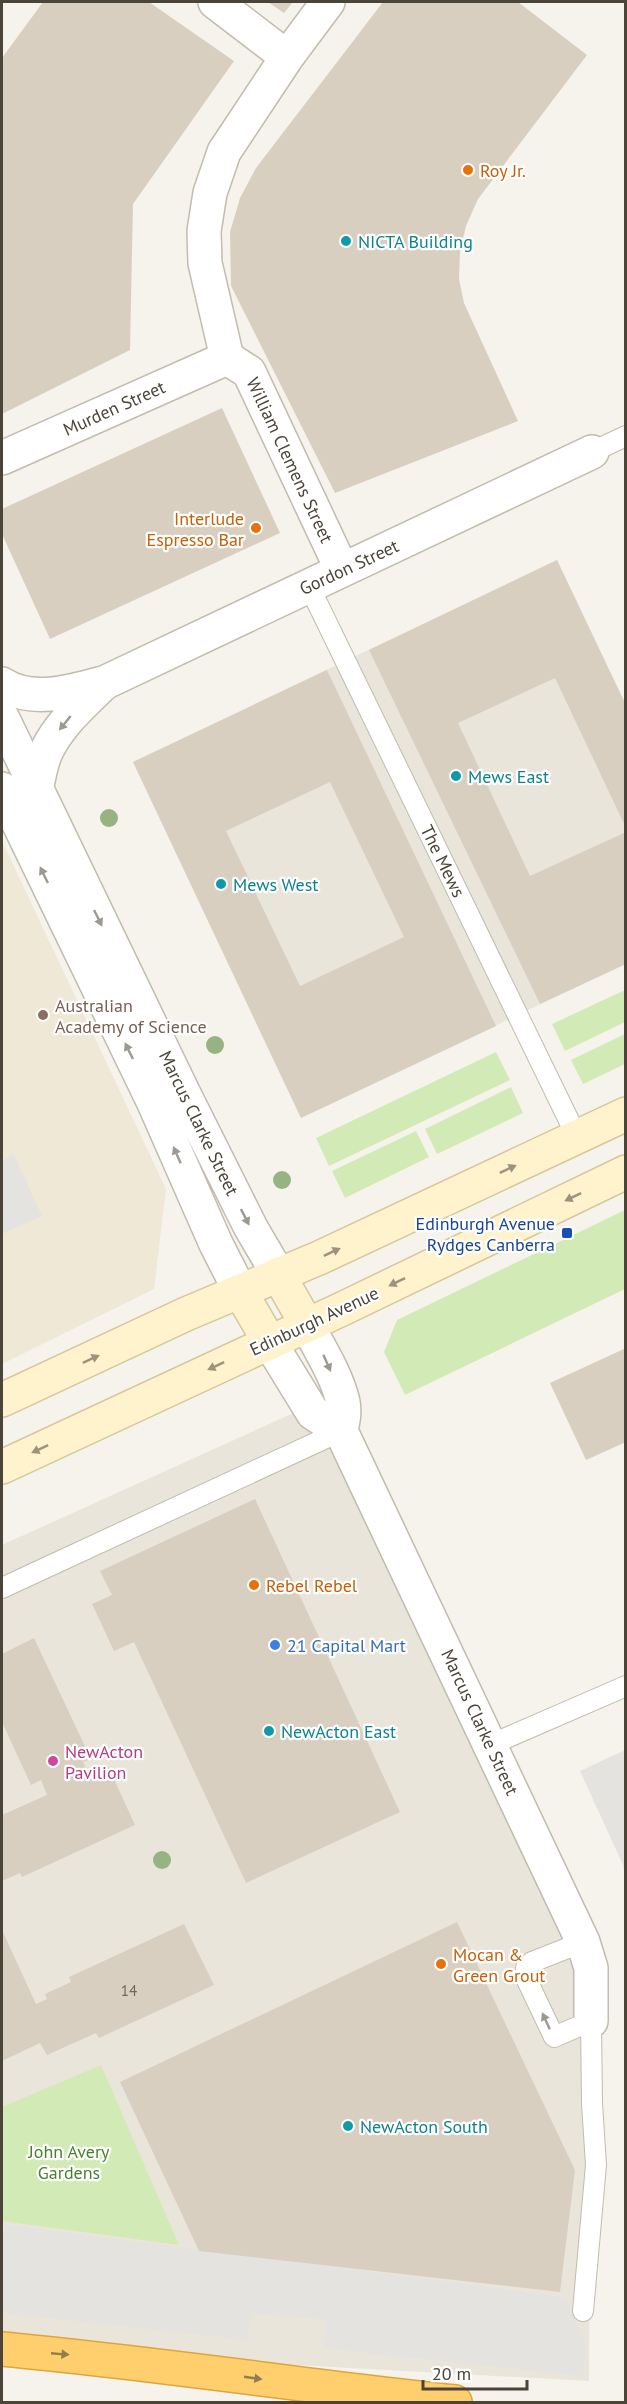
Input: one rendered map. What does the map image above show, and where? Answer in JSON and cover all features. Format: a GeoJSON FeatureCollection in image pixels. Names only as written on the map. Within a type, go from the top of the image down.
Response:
{"type":"FeatureCollection","features":[{"type":"Feature","properties":{"kind":"highway"},"geometry":{"type":"LineString","coordinates":[[2,2349],[108,2359],[336,2390],[455,2403]]}},
{"type":"Feature","properties":{"kind":"main road"},"geometry":{"type":"LineString","coordinates":[[2,1400],[240,1291],[319,1258],[626,1114]]}},
{"type":"Feature","properties":{"kind":"main road","name":"Edinburgh Avenue"},"geometry":{"type":"LineString","coordinates":[[2,1467],[307,1325],[626,1172]]}},
{"type":"Feature","properties":{"kind":"main road","name":"Marcus Clarke Street"},"geometry":{"type":"LineString","coordinates":[[278,1274],[307,1325]]}},
{"type":"Feature","properties":{"kind":"main road","name":"Marcus Clarke Street"},"geometry":{"type":"LineString","coordinates":[[240,1291],[270,1342]]}},
{"type":"Feature","properties":{"kind":"street"},"geometry":{"type":"LineString","coordinates":[[215,2],[287,57]]}},
{"type":"Feature","properties":{"kind":"street"},"geometry":{"type":"LineString","coordinates":[[227,358],[205,263],[204,231],[210,192],[224,152],[287,57],[328,2]]}},
{"type":"Feature","properties":{"kind":"street","name":"Murden Street"},"geometry":{"type":"LineString","coordinates":[[2,458],[227,358]]}},
{"type":"Feature","properties":{"kind":"street","name":"William Clemens Street"},"geometry":{"type":"LineString","coordinates":[[227,358],[249,372],[342,570]]}},
{"type":"Feature","properties":{"kind":"street","name":"Gordon Street"},"geometry":{"type":"LineString","coordinates":[[2,684],[20,693],[51,694],[106,682],[592,452]]}},
{"type":"Feature","properties":{"kind":"street","name":"Gordon Street"},"geometry":{"type":"LineString","coordinates":[[36,790],[46,751],[65,722],[106,682]]}},
{"type":"Feature","properties":{"kind":"street","name":"Marcus Clarke Street"},"geometry":{"type":"LineString","coordinates":[[4,731],[36,790],[245,1217],[278,1274]]}},
{"type":"Feature","properties":{"kind":"street","name":"Marcus Clarke Street"},"geometry":{"type":"LineString","coordinates":[[2,789],[154,1103],[216,1244],[240,1291]]}},
{"type":"Feature","properties":{"kind":"street","name":"Marcus Clarke Street"},"geometry":{"type":"LineString","coordinates":[[307,1325],[325,1358],[343,1402],[344,1416],[341,1431]]}},
{"type":"Feature","properties":{"kind":"street","name":"Marcus Clarke Street"},"geometry":{"type":"LineString","coordinates":[[270,1342],[313,1413],[341,1431],[490,1745],[583,1942],[591,1968],[591,2021]]}},
{"type":"Feature","properties":{"kind":"lane"},"geometry":{"type":"LineString","coordinates":[[592,452],[626,436]]}},
{"type":"Feature","properties":{"kind":"lane","name":"The Mews"},"geometry":{"type":"LineString","coordinates":[[309,586],[577,1137]]}},
{"type":"Feature","properties":{"kind":"lane"},"geometry":{"type":"LineString","coordinates":[[2,1588],[341,1431]]}},
{"type":"Feature","properties":{"kind":"lane"},"geometry":{"type":"LineString","coordinates":[[490,1745],[626,1686]]}},
{"type":"Feature","properties":{"kind":"lane"},"geometry":{"type":"LineString","coordinates":[[583,1942],[532,1962],[526,1968],[525,1976],[554,2037],[591,2021],[592,2103],[596,2165],[583,2311]]}},
{"type":"Feature","properties":{"kind":"shaded area"},"geometry":{"type":"Polygon","coordinates":[[[557,560],[625,705],[625,964],[301,1118],[133,762],[557,560]]]}},
{"type":"Feature","properties":{"kind":"shaded area","name":"Australian Academy of Science"},"geometry":{"type":"Polygon","coordinates":[[[2,841],[166,1189],[154,1289],[2,1364],[2,841]]]}},
{"type":"Feature","properties":{"kind":"shaded area"},"geometry":{"type":"Polygon","coordinates":[[[14,1155],[42,1216],[2,1234],[2,1161],[14,1155]]]}},
{"type":"Feature","properties":{"kind":"shaded area"},"geometry":{"type":"Polygon","coordinates":[[[331,1396],[587,1932],[591,2021],[589,2381],[2,2349],[2,1545],[331,1396]]]}},
{"type":"Feature","properties":{"kind":"shaded area"},"geometry":{"type":"Polygon","coordinates":[[[625,1750],[625,1877],[623,1865],[580,1771],[625,1750]]]}},
{"type":"Feature","properties":{"kind":"shaded area"},"geometry":{"type":"Polygon","coordinates":[[[2,2224],[566,2297],[586,2347],[583,2376],[322,2348],[327,2320],[252,2313],[247,2340],[2,2313],[2,2224]]]}},
{"type":"Feature","properties":{"kind":"green space"},"geometry":{"type":"Polygon","coordinates":[[[625,990],[625,1022],[565,1051],[552,1024],[625,990]]]}},
{"type":"Feature","properties":{"kind":"green space"},"geometry":{"type":"Polygon","coordinates":[[[625,1034],[625,1064],[583,1084],[571,1060],[625,1034]]]}},
{"type":"Feature","properties":{"kind":"green space"},"geometry":{"type":"Polygon","coordinates":[[[496,1052],[510,1080],[329,1166],[316,1138],[496,1052]]]}},
{"type":"Feature","properties":{"kind":"green space"},"geometry":{"type":"Polygon","coordinates":[[[511,1087],[523,1113],[437,1154],[425,1129],[511,1087]]]}},
{"type":"Feature","properties":{"kind":"green space"},"geometry":{"type":"Polygon","coordinates":[[[416,1131],[429,1157],[345,1198],[332,1171],[416,1131]]]}},
{"type":"Feature","properties":{"kind":"green space"},"geometry":{"type":"Polygon","coordinates":[[[625,1210],[625,1289],[405,1395],[384,1352],[397,1320],[625,1210]]]}},
{"type":"Feature","properties":{"kind":"green space","name":"John Avery Gardens"},"geometry":{"type":"Polygon","coordinates":[[[101,2065],[179,2245],[2,2221],[2,2107],[101,2065]]]}},
{"type":"Feature","properties":{"kind":"building"},"geometry":{"type":"Polygon","coordinates":[[[43,2],[149,2],[234,61],[133,204],[130,350],[2,414],[2,58],[43,2]]]}},
{"type":"Feature","properties":{"kind":"building"},"geometry":{"type":"Polygon","coordinates":[[[268,2],[293,2],[284,13],[268,2]]]}},
{"type":"Feature","properties":{"kind":"building","name":"NICTA Building"},"geometry":{"type":"Polygon","coordinates":[[[383,2],[518,2],[587,55],[478,199],[466,226],[460,251],[459,279],[464,303],[518,421],[335,493],[231,286],[230,232],[240,198],[256,168],[383,2]]]}},
{"type":"Feature","properties":{"kind":"building"},"geometry":{"type":"Polygon","coordinates":[[[222,408],[280,533],[50,639],[2,534],[2,509],[222,408]]]}},
{"type":"Feature","properties":{"kind":"building","name":"Mews East"},"geometry":{"type":"Polygon","coordinates":[[[557,560],[626,705],[626,828],[555,678],[458,723],[530,876],[626,832],[626,964],[540,1004],[369,650],[557,560]]]}},
{"type":"Feature","properties":{"kind":"building","name":"Mews West"},"geometry":{"type":"Polygon","coordinates":[[[327,670],[496,1026],[301,1118],[133,762],[327,670]],[[330,782],[226,831],[300,986],[404,937],[330,782]]]}},
{"type":"Feature","properties":{"kind":"building"},"geometry":{"type":"Polygon","coordinates":[[[626,1348],[626,1442],[586,1460],[550,1383],[626,1348]]]}},
{"type":"Feature","properties":{"kind":"building","name":"NewActon East"},"geometry":{"type":"Polygon","coordinates":[[[255,1499],[400,1812],[246,1883],[134,1642],[114,1651],[92,1604],[112,1595],[100,1571],[255,1499]]]}},
{"type":"Feature","properties":{"kind":"building","name":"NewActon Pavilion"},"geometry":{"type":"Polygon","coordinates":[[[34,1638],[91,1759],[83,1762],[89,1775],[108,1766],[135,1825],[22,1877],[20,1873],[2,1881],[2,1815],[47,1795],[41,1780],[31,1785],[2,1722],[2,1654],[34,1638]]]}},
{"type":"Feature","properties":{"kind":"building","name":"NewActon South"},"geometry":{"type":"Polygon","coordinates":[[[457,1922],[575,2170],[560,2292],[199,2251],[120,2082],[457,1922]]]}},
{"type":"Feature","properties":{"kind":"building"},"geometry":{"type":"Polygon","coordinates":[[[184,1924],[214,1985],[99,2038],[96,2033],[47,2055],[40,2043],[2,2061],[2,1930],[36,2004],[47,1999],[45,1994],[71,1982],[69,1977],[184,1924]]]}},
{"type":"Feature","properties":{"kind":"place","name":"Roy Jr."},"geometry":{"type":"Point","coordinates":[468,170]}},
{"type":"Feature","properties":{"kind":"place","name":"NICTA Building"},"geometry":{"type":"Point","coordinates":[346,241]}},
{"type":"Feature","properties":{"kind":"place","name":"Interlude Espresso Bar"},"geometry":{"type":"Point","coordinates":[256,528]}},
{"type":"Feature","properties":{"kind":"place","name":"Mews East"},"geometry":{"type":"Point","coordinates":[456,776]}},
{"type":"Feature","properties":{"kind":"place","name":"Mews West"},"geometry":{"type":"Point","coordinates":[221,884]}},
{"type":"Feature","properties":{"kind":"place","name":"Australian Academy of Science"},"geometry":{"type":"Point","coordinates":[43,1015]}},
{"type":"Feature","properties":{"kind":"place","name":"Edinburgh Avenue Rydges Canberra"},"geometry":{"type":"Point","coordinates":[567,1233]}},
{"type":"Feature","properties":{"kind":"place","name":"Rebel Rebel"},"geometry":{"type":"Point","coordinates":[254,1585]}},
{"type":"Feature","properties":{"kind":"place","name":"21 Capital Mart"},"geometry":{"type":"Point","coordinates":[275,1645]}},
{"type":"Feature","properties":{"kind":"place","name":"NewActon East"},"geometry":{"type":"Point","coordinates":[269,1731]}},
{"type":"Feature","properties":{"kind":"place","name":"NewActon Pavilion"},"geometry":{"type":"Point","coordinates":[53,1761]}},
{"type":"Feature","properties":{"kind":"place","name":"Mocan & Green Grout"},"geometry":{"type":"Point","coordinates":[441,1964]}},
{"type":"Feature","properties":{"kind":"place","name":"NewActon South"},"geometry":{"type":"Point","coordinates":[348,2126]}}]}
